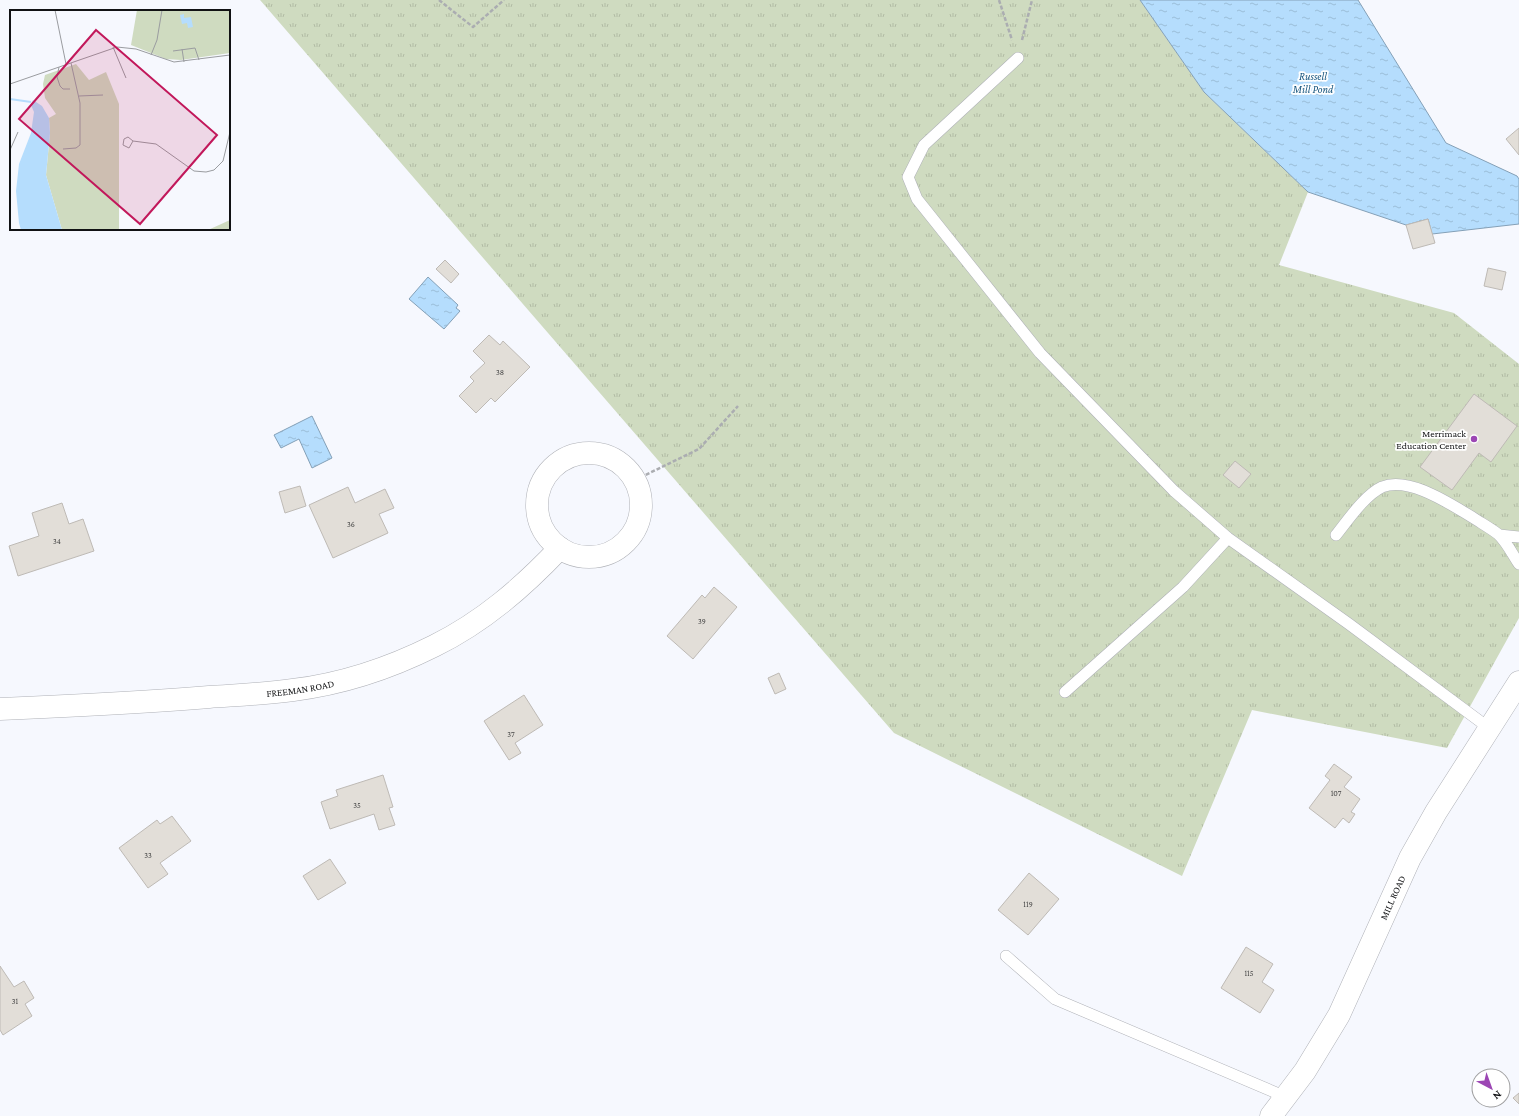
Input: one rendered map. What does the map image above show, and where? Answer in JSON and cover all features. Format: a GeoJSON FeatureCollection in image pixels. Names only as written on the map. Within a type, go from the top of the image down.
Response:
{"type":"FeatureCollection","features":[{"type":"Feature","properties":{"kind":"street"},"geometry":{"type":"LineString","coordinates":[[582,453],[606,455],[617,461],[627,469],[635,480],[640,497],[640,517],[633,532],[620,546],[605,554],[589,557],[575,555],[560,548],[550,540],[544,531],[539,520],[537,508],[537,497],[542,482],[548,472],[556,464],[568,457],[582,453]]}},
{"type":"Feature","properties":{"kind":"street","name":"FREEMAN ROAD"},"geometry":{"type":"LineString","coordinates":[[0,709],[165,701],[293,690],[344,680],[377,670],[434,646],[468,627],[495,609],[560,548]]}},
{"type":"Feature","properties":{"kind":"street","name":"MILL ROAD"},"geometry":{"type":"LineString","coordinates":[[1271,1116],[1286,1098],[1309,1065],[1339,1015],[1410,858],[1436,812],[1518,685]]}},
{"type":"Feature","properties":{"kind":"lane"},"geometry":{"type":"LineString","coordinates":[[1018,58],[924,145],[908,177],[916,199],[1040,353],[1174,491],[1228,538],[1343,620],[1489,728]]}},
{"type":"Feature","properties":{"kind":"lane"},"geometry":{"type":"LineString","coordinates":[[1336,535],[1368,497],[1378,490],[1393,484],[1412,487],[1449,503],[1499,535],[1519,564]]}},
{"type":"Feature","properties":{"kind":"lane"},"geometry":{"type":"LineString","coordinates":[[1499,535],[1519,538]]}},
{"type":"Feature","properties":{"kind":"lane"},"geometry":{"type":"LineString","coordinates":[[1065,692],[1183,587],[1228,538]]}},
{"type":"Feature","properties":{"kind":"lane"},"geometry":{"type":"LineString","coordinates":[[1006,956],[1055,999],[1286,1098]]}},
{"type":"Feature","properties":{"kind":"path"},"geometry":{"type":"LineString","coordinates":[[439,0],[473,27],[504,0]]}},
{"type":"Feature","properties":{"kind":"path"},"geometry":{"type":"LineString","coordinates":[[999,0],[1018,58]]}},
{"type":"Feature","properties":{"kind":"path"},"geometry":{"type":"LineString","coordinates":[[1018,58],[1032,0]]}},
{"type":"Feature","properties":{"kind":"path"},"geometry":{"type":"LineString","coordinates":[[635,480],[699,449],[738,406]]}},
{"type":"Feature","properties":{"kind":"green space"},"geometry":{"type":"Polygon","coordinates":[[[260,0],[1140,0],[1204,92],[1308,192],[1279,265],[1454,313],[1519,364],[1519,618],[1447,748],[1252,710],[1182,876],[894,733],[260,0]]]}},
{"type":"Feature","properties":{"kind":"water","name":"Russell Mill Pond"},"geometry":{"type":"Polygon","coordinates":[[[1140,0],[1358,0],[1446,143],[1517,176],[1519,179],[1519,224],[1432,234],[1428,219],[1406,225],[1308,192],[1204,92],[1140,0]]]}},
{"type":"Feature","properties":{"kind":"water"},"geometry":{"type":"Polygon","coordinates":[[[428,277],[458,305],[456,308],[460,311],[444,329],[409,299],[428,277]]]}},
{"type":"Feature","properties":{"kind":"water"},"geometry":{"type":"Polygon","coordinates":[[[312,416],[332,458],[312,468],[299,439],[281,448],[274,435],[312,416]]]}},
{"type":"Feature","properties":{"kind":"building"},"geometry":{"type":"Polygon","coordinates":[[[1519,128],[1519,155],[1506,139],[1519,128]]]}},
{"type":"Feature","properties":{"kind":"building"},"geometry":{"type":"Polygon","coordinates":[[[1428,219],[1435,243],[1413,249],[1406,225],[1428,219]]]}},
{"type":"Feature","properties":{"kind":"building"},"geometry":{"type":"Polygon","coordinates":[[[445,260],[459,274],[451,283],[436,269],[445,260]]]}},
{"type":"Feature","properties":{"kind":"building"},"geometry":{"type":"Polygon","coordinates":[[[1488,268],[1506,272],[1502,290],[1484,286],[1488,268]]]}},
{"type":"Feature","properties":{"kind":"building"},"geometry":{"type":"Polygon","coordinates":[[[489,335],[500,345],[503,341],[530,367],[495,402],[491,398],[476,413],[459,396],[474,381],[470,377],[485,363],[473,351],[489,335]]]}},
{"type":"Feature","properties":{"kind":"building","name":"Merrimack Education Center"},"geometry":{"type":"Polygon","coordinates":[[[1474,394],[1517,426],[1491,462],[1479,453],[1452,490],[1420,467],[1474,394]]]}},
{"type":"Feature","properties":{"kind":"building"},"geometry":{"type":"Polygon","coordinates":[[[1235,461],[1251,474],[1239,488],[1223,475],[1235,461]]]}},
{"type":"Feature","properties":{"kind":"building"},"geometry":{"type":"Polygon","coordinates":[[[300,486],[306,506],[285,513],[279,492],[300,486]]]}},
{"type":"Feature","properties":{"kind":"building"},"geometry":{"type":"Polygon","coordinates":[[[348,487],[355,503],[385,489],[394,508],[379,514],[388,533],[333,558],[309,505],[348,487]]]}},
{"type":"Feature","properties":{"kind":"building"},"geometry":{"type":"Polygon","coordinates":[[[62,503],[69,524],[83,519],[94,551],[18,576],[9,546],[39,536],[32,513],[62,503]]]}},
{"type":"Feature","properties":{"kind":"building"},"geometry":{"type":"Polygon","coordinates":[[[714,587],[737,607],[693,659],[667,636],[702,595],[705,598],[714,587]]]}},
{"type":"Feature","properties":{"kind":"building"},"geometry":{"type":"Polygon","coordinates":[[[779,673],[786,689],[775,694],[768,678],[779,673]]]}},
{"type":"Feature","properties":{"kind":"building"},"geometry":{"type":"Polygon","coordinates":[[[524,695],[543,725],[515,743],[521,753],[509,760],[484,721],[524,695]]]}},
{"type":"Feature","properties":{"kind":"building"},"geometry":{"type":"Polygon","coordinates":[[[1334,764],[1352,777],[1344,787],[1360,799],[1351,812],[1355,814],[1349,823],[1343,818],[1335,828],[1309,808],[1330,780],[1325,776],[1334,764]]]}},
{"type":"Feature","properties":{"kind":"building"},"geometry":{"type":"Polygon","coordinates":[[[383,775],[393,807],[389,808],[395,825],[379,830],[374,814],[330,829],[321,802],[338,796],[336,790],[383,775]]]}},
{"type":"Feature","properties":{"kind":"building"},"geometry":{"type":"Polygon","coordinates":[[[172,816],[191,841],[160,863],[168,874],[148,888],[119,848],[157,820],[160,824],[172,816]]]}},
{"type":"Feature","properties":{"kind":"building"},"geometry":{"type":"Polygon","coordinates":[[[330,859],[346,883],[318,900],[303,876],[330,859]]]}},
{"type":"Feature","properties":{"kind":"building"},"geometry":{"type":"Polygon","coordinates":[[[1029,873],[1059,899],[1028,935],[998,910],[1029,873]]]}},
{"type":"Feature","properties":{"kind":"building"},"geometry":{"type":"Polygon","coordinates":[[[1246,947],[1273,964],[1262,982],[1274,990],[1260,1013],[1221,988],[1246,947]]]}},
{"type":"Feature","properties":{"kind":"building"},"geometry":{"type":"Polygon","coordinates":[[[0,966],[14,987],[24,981],[34,998],[25,1004],[32,1016],[3,1035],[0,1030],[0,966]]]}},
{"type":"Feature","properties":{"kind":"building"},"geometry":{"type":"Polygon","coordinates":[[[1519,1093],[1519,1104],[1513,1098],[1519,1093]]]}},
{"type":"Feature","properties":{"kind":"place","name":"Merrimack Education Center"},"geometry":{"type":"Point","coordinates":[1474,439]}}]}
